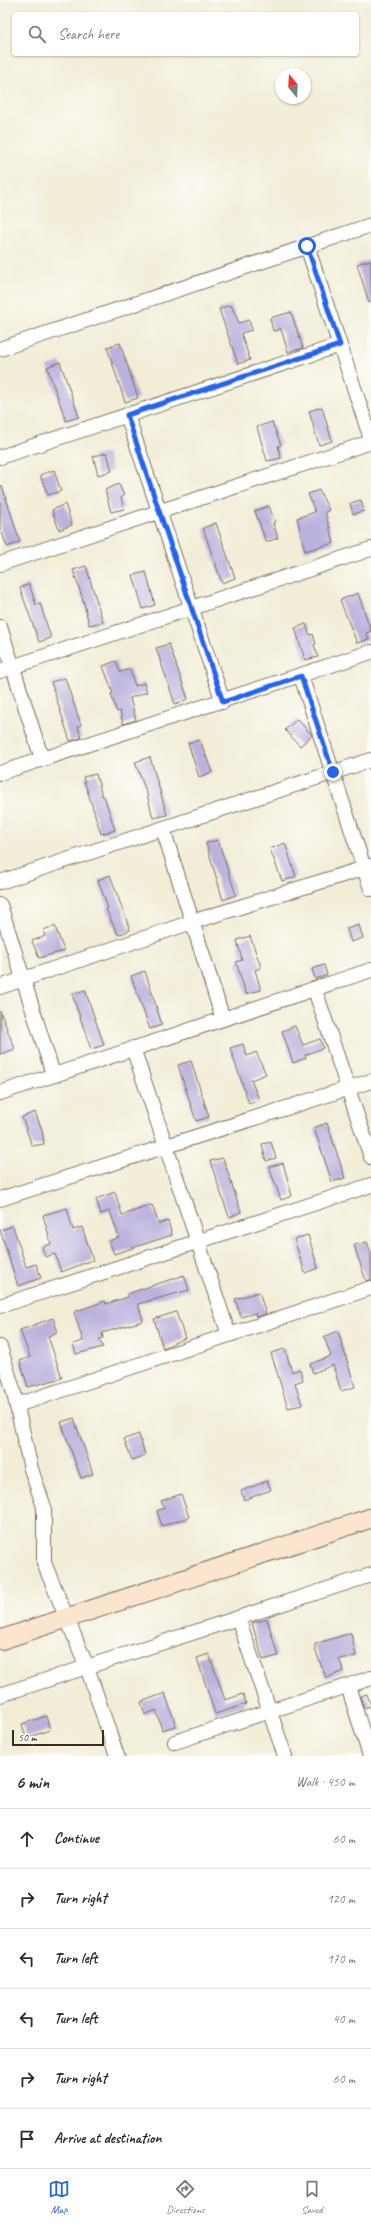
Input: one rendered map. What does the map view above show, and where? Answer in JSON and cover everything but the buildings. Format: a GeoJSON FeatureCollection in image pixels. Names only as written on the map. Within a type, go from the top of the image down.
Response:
{"type":"FeatureCollection","features":[{"type":"Feature","properties":{"kind":"street"},"geometry":{"type":"LineString","coordinates":[[0,349],[371,224]]}},
{"type":"Feature","properties":{"kind":"street"},"geometry":{"type":"LineString","coordinates":[[307,246],[371,439]]}},
{"type":"Feature","properties":{"kind":"street"},"geometry":{"type":"LineString","coordinates":[[0,457],[340,345]]}},
{"type":"Feature","properties":{"kind":"street"},"geometry":{"type":"LineString","coordinates":[[127,415],[223,702]]}},
{"type":"Feature","properties":{"kind":"street"},"geometry":{"type":"LineString","coordinates":[[0,564],[371,442]]}},
{"type":"Feature","properties":{"kind":"street"},"geometry":{"type":"LineString","coordinates":[[6,668],[371,549]]}},
{"type":"Feature","properties":{"kind":"street"},"geometry":{"type":"LineString","coordinates":[[0,627],[6,668],[42,759]]}},
{"type":"Feature","properties":{"kind":"street"},"geometry":{"type":"LineString","coordinates":[[0,773],[223,702],[371,652]]}},
{"type":"Feature","properties":{"kind":"street"},"geometry":{"type":"LineString","coordinates":[[301,676],[333,772],[368,868],[371,889]]}},
{"type":"Feature","properties":{"kind":"street"},"geometry":{"type":"LineString","coordinates":[[0,882],[371,760]]}},
{"type":"Feature","properties":{"kind":"street"},"geometry":{"type":"LineString","coordinates":[[163,828],[223,1020]]}},
{"type":"Feature","properties":{"kind":"street"},"geometry":{"type":"LineString","coordinates":[[0,987],[192,922],[368,868]]}},
{"type":"Feature","properties":{"kind":"street"},"geometry":{"type":"LineString","coordinates":[[0,905],[54,1074]]}},
{"type":"Feature","properties":{"kind":"street"},"geometry":{"type":"LineString","coordinates":[[0,1092],[315,990],[371,970]]}},
{"type":"Feature","properties":{"kind":"street"},"geometry":{"type":"LineString","coordinates":[[315,990],[371,1157]]}},
{"type":"Feature","properties":{"kind":"street"},"geometry":{"type":"LineString","coordinates":[[133,1048],[229,1335]]}},
{"type":"Feature","properties":{"kind":"street"},"geometry":{"type":"LineString","coordinates":[[0,1199],[371,1081]]}},
{"type":"Feature","properties":{"kind":"street"},"geometry":{"type":"LineString","coordinates":[[0,1306],[371,1185]]}},
{"type":"Feature","properties":{"kind":"street"},"geometry":{"type":"LineString","coordinates":[[17,1405],[371,1288]]}},
{"type":"Feature","properties":{"kind":"street"},"geometry":{"type":"LineString","coordinates":[[0,1347],[17,1405],[29,1461],[44,1507],[44,1563],[87,1667],[117,1756]]}},
{"type":"Feature","properties":{"kind":"street"},"geometry":{"type":"LineString","coordinates":[[0,1640],[371,1518]]}},
{"type":"Feature","properties":{"kind":"street"},"geometry":{"type":"LineString","coordinates":[[0,1695],[371,1575]]}},
{"type":"Feature","properties":{"kind":"street"},"geometry":{"type":"LineString","coordinates":[[238,1618],[285,1756]]}},
{"type":"Feature","properties":{"kind":"street"},"geometry":{"type":"LineString","coordinates":[[175,1742],[271,1712],[371,1678]]}},
{"type":"Feature","properties":{"kind":"street"},"geometry":{"type":"LineString","coordinates":[[348,1686],[370,1756]]}},
{"type":"Feature","properties":{"kind":"route"},"geometry":{"type":"LineString","coordinates":[[307,246],[340,345],[127,415],[223,702],[301,676],[333,772]]}}]}
